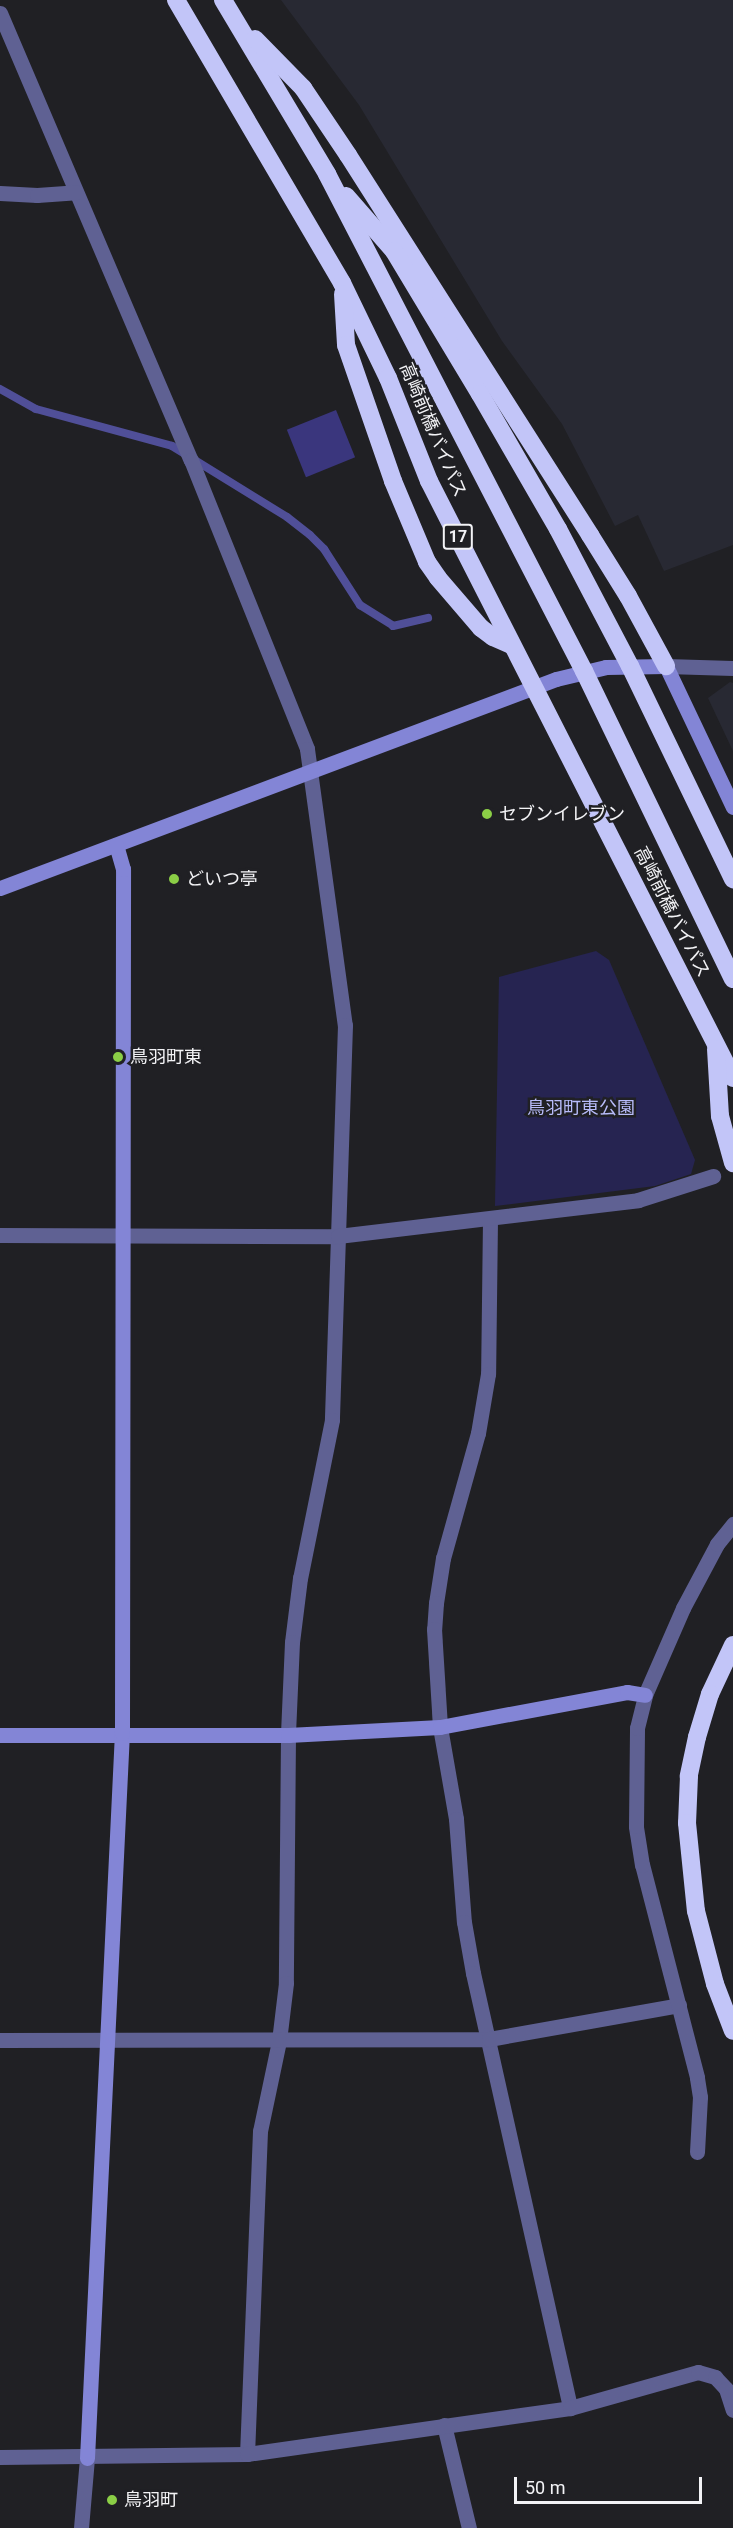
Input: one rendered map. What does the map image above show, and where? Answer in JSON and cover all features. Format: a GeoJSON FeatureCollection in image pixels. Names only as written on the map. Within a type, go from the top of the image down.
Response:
{"type":"FeatureCollection","features":[{"type":"Feature","properties":{"kind":"highway","name":"高崎前橋バイパス"},"geometry":{"type":"LineString","coordinates":[[176,0],[342,283],[388,378],[429,481],[733,1078]]}},
{"type":"Feature","properties":{"kind":"highway","name":"高崎前橋バイパス"},"geometry":{"type":"LineString","coordinates":[[223,0],[327,174],[584,671],[733,979]]}},
{"type":"Feature","properties":{"kind":"highway"},"geometry":{"type":"LineString","coordinates":[[235,18],[310,98],[584,525],[628,596],[666,666]]}},
{"type":"Feature","properties":{"kind":"highway"},"geometry":{"type":"LineString","coordinates":[[327,174],[400,261],[480,393],[558,529],[630,666],[733,879]]}},
{"type":"Feature","properties":{"kind":"highway"},"geometry":{"type":"LineString","coordinates":[[342,283],[346,345],[393,481],[428,562],[438,578],[481,628],[493,637],[511,645]]}},
{"type":"Feature","properties":{"kind":"highway"},"geometry":{"type":"LineString","coordinates":[[715,1041],[720,1116],[733,1163]]}},
{"type":"Feature","properties":{"kind":"highway"},"geometry":{"type":"LineString","coordinates":[[733,1645],[710,1694],[697,1737],[689,1776],[687,1823],[696,1911],[715,1984],[733,2031]]}},
{"type":"Feature","properties":{"kind":"street"},"geometry":{"type":"LineString","coordinates":[[0,14],[191,460],[307,749],[345,1025],[332,1420],[296,1606],[288,1735],[286,1983],[279,2041],[260,2131],[247,2454]]}},
{"type":"Feature","properties":{"kind":"street"},"geometry":{"type":"LineString","coordinates":[[0,193],[38,195],[76,192]]}},
{"type":"Feature","properties":{"kind":"street"},"geometry":{"type":"LineString","coordinates":[[0,888],[533,688],[584,671],[630,666],[733,668]]}},
{"type":"Feature","properties":{"kind":"street"},"geometry":{"type":"LineString","coordinates":[[666,666],[733,807]]}},
{"type":"Feature","properties":{"kind":"street"},"geometry":{"type":"LineString","coordinates":[[81,2528],[87,2458],[122,1733],[123,870],[116,845]]}},
{"type":"Feature","properties":{"kind":"street"},"geometry":{"type":"LineString","coordinates":[[0,1235],[338,1236],[638,1200],[712,1176]]}},
{"type":"Feature","properties":{"kind":"street"},"geometry":{"type":"LineString","coordinates":[[490,1219],[488,1374],[478,1433],[443,1558],[437,1592],[434,1629],[440,1727],[456,1819],[464,1922],[570,2408]]}},
{"type":"Feature","properties":{"kind":"street"},"geometry":{"type":"LineString","coordinates":[[697,2152],[700,2097],[679,2005],[642,1865],[636,1826],[637,1728],[645,1695],[701,1572],[717,1544],[733,1524]]}},
{"type":"Feature","properties":{"kind":"street"},"geometry":{"type":"LineString","coordinates":[[0,1735],[122,1733],[288,1735],[440,1727],[627,1692],[645,1695]]}},
{"type":"Feature","properties":{"kind":"street"},"geometry":{"type":"LineString","coordinates":[[0,2040],[489,2039],[679,2005]]}},
{"type":"Feature","properties":{"kind":"street"},"geometry":{"type":"LineString","coordinates":[[0,2457],[87,2458],[114,2454],[247,2454],[570,2408],[698,2372],[716,2377],[726,2389],[733,2410]]}},
{"type":"Feature","properties":{"kind":"street"},"geometry":{"type":"LineString","coordinates":[[444,2425],[469,2528]]}},
{"type":"Feature","properties":{"kind":"shaded area"},"geometry":{"type":"Polygon","coordinates":[[[281,0],[733,0],[733,545],[664,571],[638,515],[615,526],[562,424],[502,341],[359,105],[281,0]]]}},
{"type":"Feature","properties":{"kind":"shaded area"},"geometry":{"type":"Polygon","coordinates":[[[730,682],[733,683],[733,751],[708,698],[730,682]]]}},
{"type":"Feature","properties":{"kind":"green space","name":"鳥羽町東公園"},"geometry":{"type":"Polygon","coordinates":[[[596,951],[609,960],[695,1160],[691,1174],[655,1186],[495,1206],[499,977],[596,951]]]}},
{"type":"Feature","properties":{"kind":"building"},"geometry":{"type":"Polygon","coordinates":[[[336,410],[355,457],[306,477],[287,430],[336,410]]]}},
{"type":"Feature","properties":{"kind":"waterway"},"geometry":{"type":"LineString","coordinates":[[0,389],[36,409],[172,446],[287,517],[310,535],[324,549],[360,605],[393,626],[428,618]]}},
{"type":"Feature","properties":{"kind":"place","name":"セブンイレブン"},"geometry":{"type":"Point","coordinates":[487,814]}},
{"type":"Feature","properties":{"kind":"place","name":"どいつ亭"},"geometry":{"type":"Point","coordinates":[174,879]}},
{"type":"Feature","properties":{"kind":"place","name":"鳥羽町東"},"geometry":{"type":"Point","coordinates":[118,1057]}},
{"type":"Feature","properties":{"kind":"place","name":"鳥羽町"},"geometry":{"type":"Point","coordinates":[112,2500]}}]}
